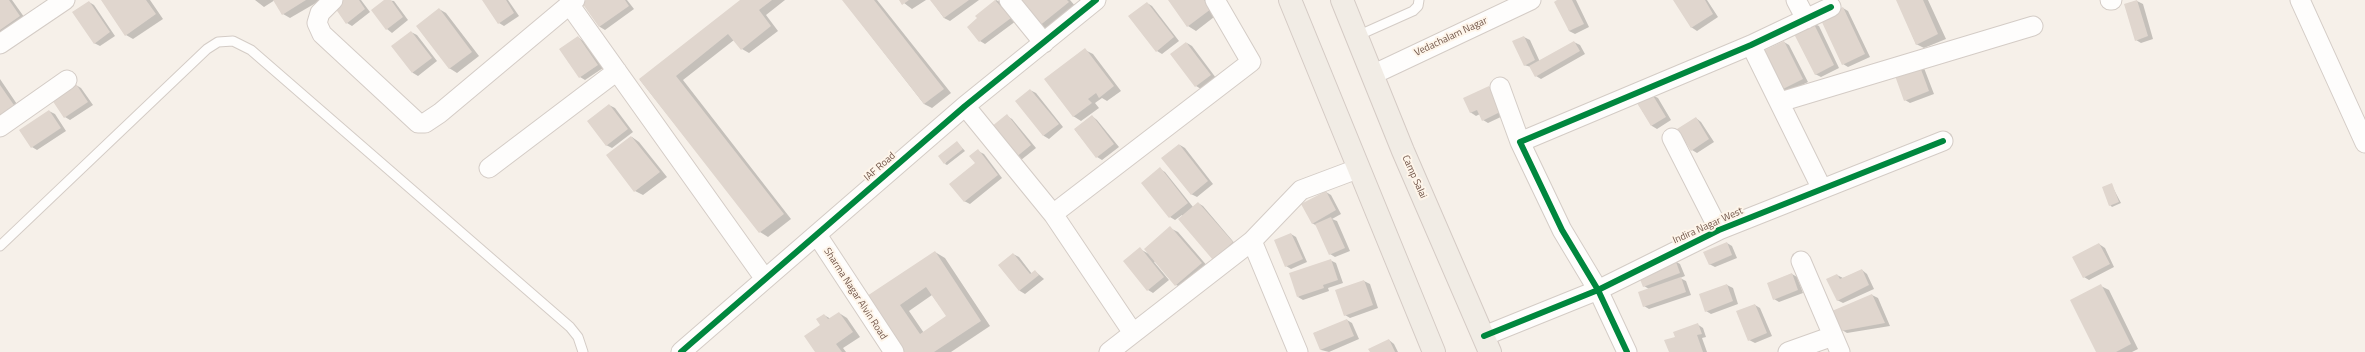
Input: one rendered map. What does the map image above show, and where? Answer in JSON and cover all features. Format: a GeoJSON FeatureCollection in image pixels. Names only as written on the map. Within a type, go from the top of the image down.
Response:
{"type":"FeatureCollection","features":[{"type":"Feature","properties":{"kind":"main road"},"geometry":{"type":"LineString","coordinates":[[1290,0],[1357,169],[1434,352]]}},
{"type":"Feature","properties":{"kind":"main road","name":"Camp Salai"},"geometry":{"type":"LineString","coordinates":[[1342,0],[1372,75],[1487,344]]}},
{"type":"Feature","properties":{"kind":"street"},"geometry":{"type":"LineString","coordinates":[[0,44],[65,0]]}},
{"type":"Feature","properties":{"kind":"street"},"geometry":{"type":"LineString","coordinates":[[333,0],[320,14],[316,24],[322,34],[418,123],[425,123],[434,118],[572,2],[617,71],[765,279]]}},
{"type":"Feature","properties":{"kind":"street"},"geometry":{"type":"LineString","coordinates":[[1009,0],[1044,44]]}},
{"type":"Feature","properties":{"kind":"street","name":"IAF Road"},"geometry":{"type":"LineString","coordinates":[[681,352],[965,106],[1044,44],[1096,0]]}},
{"type":"Feature","properties":{"kind":"street"},"geometry":{"type":"LineString","coordinates":[[1053,214],[1251,62],[1214,0]]}},
{"type":"Feature","properties":{"kind":"street","name":"Vedachalam Nagar"},"geometry":{"type":"LineString","coordinates":[[1372,75],[1531,0]]}},
{"type":"Feature","properties":{"kind":"street"},"geometry":{"type":"LineString","coordinates":[[1796,0],[1806,19]]}},
{"type":"Feature","properties":{"kind":"street"},"geometry":{"type":"LineString","coordinates":[[2300,0],[2358,111],[2365,143]]}},
{"type":"Feature","properties":{"kind":"street"},"geometry":{"type":"LineString","coordinates":[[1520,142],[1751,45],[1830,8]]}},
{"type":"Feature","properties":{"kind":"street"},"geometry":{"type":"LineString","coordinates":[[1780,102],[2033,26]]}},
{"type":"Feature","properties":{"kind":"street"},"geometry":{"type":"LineString","coordinates":[[1751,45],[1822,189]]}},
{"type":"Feature","properties":{"kind":"street"},"geometry":{"type":"LineString","coordinates":[[489,168],[617,71]]}},
{"type":"Feature","properties":{"kind":"street"},"geometry":{"type":"LineString","coordinates":[[0,127],[67,80]]}},
{"type":"Feature","properties":{"kind":"street"},"geometry":{"type":"LineString","coordinates":[[1500,87],[1520,142],[1562,230],[1598,290],[1627,352]]}},
{"type":"Feature","properties":{"kind":"street"},"geometry":{"type":"LineString","coordinates":[[965,106],[1053,214],[1133,333]]}},
{"type":"Feature","properties":{"kind":"street"},"geometry":{"type":"LineString","coordinates":[[1672,138],[1719,230]]}},
{"type":"Feature","properties":{"kind":"street","name":"Indira Nagar West"},"geometry":{"type":"LineString","coordinates":[[1487,344],[1719,230],[1943,141]]}},
{"type":"Feature","properties":{"kind":"street"},"geometry":{"type":"LineString","coordinates":[[1109,352],[1252,241],[1301,190],[1357,169]]}},
{"type":"Feature","properties":{"kind":"street","name":"Sharma Nagar Alvin Road"},"geometry":{"type":"LineString","coordinates":[[817,235],[894,352]]}},
{"type":"Feature","properties":{"kind":"street"},"geometry":{"type":"LineString","coordinates":[[1252,241],[1298,352]]}},
{"type":"Feature","properties":{"kind":"street"},"geometry":{"type":"LineString","coordinates":[[1788,352],[1836,344],[1801,261]]}},
{"type":"Feature","properties":{"kind":"lane"},"geometry":{"type":"LineString","coordinates":[[1357,36],[1413,11],[1418,6],[1419,0]]}},
{"type":"Feature","properties":{"kind":"lane"},"geometry":{"type":"LineString","coordinates":[[0,246],[207,49],[218,42],[233,41],[251,50],[570,327],[578,337],[583,352]]}},
{"type":"Feature","properties":{"kind":"building"},"geometry":{"type":"Polygon","coordinates":[[[0,0],[9,0],[20,16],[0,30],[0,0]]]}},
{"type":"Feature","properties":{"kind":"building"},"geometry":{"type":"Polygon","coordinates":[[[101,0],[146,0],[156,14],[125,36],[101,0]]]}},
{"type":"Feature","properties":{"kind":"building"},"geometry":{"type":"Polygon","coordinates":[[[273,0],[306,0],[282,15],[273,0]]]}},
{"type":"Feature","properties":{"kind":"building"},"geometry":{"type":"Polygon","coordinates":[[[340,0],[359,0],[365,9],[346,24],[333,5],[340,0]]]}},
{"type":"Feature","properties":{"kind":"building"},"geometry":{"type":"Polygon","coordinates":[[[384,0],[391,0],[403,17],[386,30],[371,10],[384,0]]]}},
{"type":"Feature","properties":{"kind":"building"},"geometry":{"type":"Polygon","coordinates":[[[482,0],[506,0],[514,13],[498,24],[482,0]]]}},
{"type":"Feature","properties":{"kind":"building"},"geometry":{"type":"Polygon","coordinates":[[[586,0],[625,0],[629,6],[599,27],[582,3],[586,0]]]}},
{"type":"Feature","properties":{"kind":"building"},"geometry":{"type":"Polygon","coordinates":[[[740,0],[772,0],[759,10],[771,26],[741,50],[728,34],[676,76],[784,214],[759,233],[639,79],[740,0]]]}},
{"type":"Feature","properties":{"kind":"building"},"geometry":{"type":"Polygon","coordinates":[[[842,0],[874,0],[944,89],[924,104],[842,0]]]}},
{"type":"Feature","properties":{"kind":"building"},"geometry":{"type":"Polygon","coordinates":[[[899,0],[909,0],[902,5],[899,0]]]}},
{"type":"Feature","properties":{"kind":"building"},"geometry":{"type":"Polygon","coordinates":[[[930,0],[969,0],[944,18],[930,0]]]}},
{"type":"Feature","properties":{"kind":"building"},"geometry":{"type":"Polygon","coordinates":[[[995,0],[1011,18],[979,42],[967,27],[977,18],[975,16],[995,0]]]}},
{"type":"Feature","properties":{"kind":"building"},"geometry":{"type":"Polygon","coordinates":[[[1016,0],[1067,0],[1069,2],[1038,27],[1016,0]]]}},
{"type":"Feature","properties":{"kind":"building"},"geometry":{"type":"Polygon","coordinates":[[[1168,0],[1204,0],[1211,9],[1187,27],[1168,0]]]}},
{"type":"Feature","properties":{"kind":"building"},"geometry":{"type":"Polygon","coordinates":[[[1557,0],[1572,0],[1584,24],[1569,31],[1554,2],[1557,0]]]}},
{"type":"Feature","properties":{"kind":"building"},"geometry":{"type":"Polygon","coordinates":[[[1673,0],[1705,0],[1713,14],[1691,28],[1673,0]]]}},
{"type":"Feature","properties":{"kind":"building"},"geometry":{"type":"Polygon","coordinates":[[[1896,0],[1923,0],[1938,34],[1916,45],[1896,0]]]}},
{"type":"Feature","properties":{"kind":"building"},"geometry":{"type":"Polygon","coordinates":[[[2137,0],[2148,36],[2135,41],[2124,4],[2137,0]]]}},
{"type":"Feature","properties":{"kind":"building"},"geometry":{"type":"Polygon","coordinates":[[[89,1],[110,32],[94,44],[72,12],[89,1]]]}},
{"type":"Feature","properties":{"kind":"building"},"geometry":{"type":"Polygon","coordinates":[[[1147,2],[1174,37],[1156,52],[1128,16],[1147,2]]]}},
{"type":"Feature","properties":{"kind":"building"},"geometry":{"type":"Polygon","coordinates":[[[1843,7],[1865,54],[1842,65],[1820,18],[1843,7]]]}},
{"type":"Feature","properties":{"kind":"building"},"geometry":{"type":"Polygon","coordinates":[[[439,8],[472,52],[449,69],[416,26],[439,8]]]}},
{"type":"Feature","properties":{"kind":"building"},"geometry":{"type":"Polygon","coordinates":[[[1813,22],[1834,65],[1815,75],[1793,32],[1813,22]]]}},
{"type":"Feature","properties":{"kind":"building"},"geometry":{"type":"Polygon","coordinates":[[[411,31],[432,58],[412,73],[391,46],[411,31]]]}},
{"type":"Feature","properties":{"kind":"building"},"geometry":{"type":"Polygon","coordinates":[[[578,36],[598,65],[579,78],[559,49],[578,36]]]}},
{"type":"Feature","properties":{"kind":"building"},"geometry":{"type":"Polygon","coordinates":[[[1524,36],[1535,60],[1524,66],[1512,41],[1524,36]]]}},
{"type":"Feature","properties":{"kind":"building"},"geometry":{"type":"Polygon","coordinates":[[[1574,41],[1580,51],[1535,77],[1529,66],[1574,41]]]}},
{"type":"Feature","properties":{"kind":"building"},"geometry":{"type":"Polygon","coordinates":[[[1784,41],[1803,79],[1781,90],[1763,51],[1784,41]]]}},
{"type":"Feature","properties":{"kind":"building"},"geometry":{"type":"Polygon","coordinates":[[[1186,42],[1211,75],[1195,87],[1170,54],[1186,42]]]}},
{"type":"Feature","properties":{"kind":"building"},"geometry":{"type":"Polygon","coordinates":[[[1085,48],[1114,86],[1099,98],[1096,93],[1088,99],[1092,103],[1073,117],[1044,79],[1085,48]]]}},
{"type":"Feature","properties":{"kind":"building"},"geometry":{"type":"Polygon","coordinates":[[[1919,64],[1929,91],[1904,101],[1894,73],[1919,64]]]}},
{"type":"Feature","properties":{"kind":"building"},"geometry":{"type":"Polygon","coordinates":[[[76,84],[88,102],[64,118],[52,100],[76,84]]]}},
{"type":"Feature","properties":{"kind":"building"},"geometry":{"type":"Polygon","coordinates":[[[0,85],[16,108],[0,119],[0,85]]]}},
{"type":"Feature","properties":{"kind":"building"},"geometry":{"type":"Polygon","coordinates":[[[1489,86],[1500,112],[1482,121],[1477,110],[1470,113],[1463,98],[1489,86]]]}},
{"type":"Feature","properties":{"kind":"building"},"geometry":{"type":"Polygon","coordinates":[[[1030,89],[1059,124],[1043,136],[1015,101],[1030,89]]]}},
{"type":"Feature","properties":{"kind":"building"},"geometry":{"type":"Polygon","coordinates":[[[1652,94],[1666,117],[1651,126],[1637,103],[1652,94]]]}},
{"type":"Feature","properties":{"kind":"building"},"geometry":{"type":"Polygon","coordinates":[[[609,104],[628,129],[606,146],[587,121],[609,104]]]}},
{"type":"Feature","properties":{"kind":"building"},"geometry":{"type":"Polygon","coordinates":[[[49,110],[61,128],[31,148],[19,130],[49,110]]]}},
{"type":"Feature","properties":{"kind":"building"},"geometry":{"type":"Polygon","coordinates":[[[1007,114],[1031,145],[1015,158],[991,127],[1007,114]]]}},
{"type":"Feature","properties":{"kind":"building"},"geometry":{"type":"Polygon","coordinates":[[[1092,115],[1114,144],[1096,158],[1074,129],[1092,115]]]}},
{"type":"Feature","properties":{"kind":"building"},"geometry":{"type":"Polygon","coordinates":[[[1696,117],[1709,139],[1691,151],[1677,129],[1696,117]]]}},
{"type":"Feature","properties":{"kind":"building"},"geometry":{"type":"Polygon","coordinates":[[[631,136],[660,172],[634,192],[606,155],[631,136]]]}},
{"type":"Feature","properties":{"kind":"building"},"geometry":{"type":"Polygon","coordinates":[[[957,141],[963,149],[944,164],[938,156],[957,141]]]}},
{"type":"Feature","properties":{"kind":"building"},"geometry":{"type":"Polygon","coordinates":[[[1179,144],[1208,181],[1191,195],[1161,158],[1179,144]]]}},
{"type":"Feature","properties":{"kind":"building"},"geometry":{"type":"Polygon","coordinates":[[[978,149],[998,175],[964,202],[949,184],[975,163],[969,156],[978,149]]]}},
{"type":"Feature","properties":{"kind":"building"},"geometry":{"type":"Polygon","coordinates":[[[1160,167],[1188,203],[1169,218],[1141,183],[1160,167]]]}},
{"type":"Feature","properties":{"kind":"building"},"geometry":{"type":"Polygon","coordinates":[[[2112,183],[2119,202],[2109,206],[2102,187],[2112,183]]]}},
{"type":"Feature","properties":{"kind":"building"},"geometry":{"type":"Polygon","coordinates":[[[1326,191],[1336,210],[1312,224],[1301,204],[1326,191]]]}},
{"type":"Feature","properties":{"kind":"building"},"geometry":{"type":"Polygon","coordinates":[[[1198,202],[1233,242],[1213,260],[1178,219],[1198,202]]]}},
{"type":"Feature","properties":{"kind":"building"},"geometry":{"type":"Polygon","coordinates":[[[1331,217],[1345,248],[1329,255],[1315,224],[1331,217]]]}},
{"type":"Feature","properties":{"kind":"building"},"geometry":{"type":"Polygon","coordinates":[[[1170,226],[1202,263],[1175,286],[1144,249],[1170,226]]]}},
{"type":"Feature","properties":{"kind":"building"},"geometry":{"type":"Polygon","coordinates":[[[1291,233],[1303,259],[1285,267],[1274,240],[1291,233]]]}},
{"type":"Feature","properties":{"kind":"building"},"geometry":{"type":"Polygon","coordinates":[[[1727,242],[1732,255],[1709,265],[1703,252],[1727,242]]]}},
{"type":"Feature","properties":{"kind":"building"},"geometry":{"type":"Polygon","coordinates":[[[2099,243],[2110,264],[2083,278],[2072,257],[2099,243]]]}},
{"type":"Feature","properties":{"kind":"building"},"geometry":{"type":"Polygon","coordinates":[[[1140,247],[1164,277],[1147,291],[1123,261],[1140,247]]]}},
{"type":"Feature","properties":{"kind":"building"},"geometry":{"type":"Polygon","coordinates":[[[935,251],[981,321],[934,352],[904,352],[867,296],[935,251]],[[926,287],[900,305],[920,334],[946,316],[926,287]]]}},
{"type":"Feature","properties":{"kind":"building"},"geometry":{"type":"Polygon","coordinates":[[[1013,253],[1030,274],[1035,270],[1039,275],[1019,291],[998,265],[1013,253]]]}},
{"type":"Feature","properties":{"kind":"building"},"geometry":{"type":"Polygon","coordinates":[[[1331,259],[1338,280],[1323,285],[1324,288],[1297,297],[1289,273],[1331,259]]]}},
{"type":"Feature","properties":{"kind":"building"},"geometry":{"type":"Polygon","coordinates":[[[1675,259],[1680,273],[1643,287],[1638,274],[1675,259]]]}},
{"type":"Feature","properties":{"kind":"building"},"geometry":{"type":"Polygon","coordinates":[[[1862,269],[1869,285],[1837,301],[1826,279],[1837,274],[1840,279],[1862,269]]]}},
{"type":"Feature","properties":{"kind":"building"},"geometry":{"type":"Polygon","coordinates":[[[1792,273],[1798,290],[1773,300],[1767,283],[1792,273]]]}},
{"type":"Feature","properties":{"kind":"building"},"geometry":{"type":"Polygon","coordinates":[[[1681,277],[1686,292],[1643,307],[1638,292],[1681,277]]]}},
{"type":"Feature","properties":{"kind":"building"},"geometry":{"type":"Polygon","coordinates":[[[1364,280],[1373,305],[1344,316],[1335,290],[1364,280]]]}},
{"type":"Feature","properties":{"kind":"building"},"geometry":{"type":"Polygon","coordinates":[[[1727,284],[1733,301],[1705,312],[1699,294],[1727,284]]]}},
{"type":"Feature","properties":{"kind":"building"},"geometry":{"type":"Polygon","coordinates":[[[2101,284],[2131,344],[2116,352],[2096,352],[2070,300],[2101,284]]]}},
{"type":"Feature","properties":{"kind":"building"},"geometry":{"type":"Polygon","coordinates":[[[1872,294],[1885,323],[1841,331],[1832,311],[1872,294]]]}},
{"type":"Feature","properties":{"kind":"building"},"geometry":{"type":"Polygon","coordinates":[[[1755,304],[1767,333],[1748,341],[1736,311],[1755,304]]]}},
{"type":"Feature","properties":{"kind":"building"},"geometry":{"type":"Polygon","coordinates":[[[839,312],[853,332],[836,344],[842,352],[815,352],[804,336],[820,325],[816,319],[824,314],[828,319],[839,312]]]}},
{"type":"Feature","properties":{"kind":"building"},"geometry":{"type":"Polygon","coordinates":[[[1347,319],[1354,336],[1320,350],[1313,333],[1347,319]]]}},
{"type":"Feature","properties":{"kind":"building"},"geometry":{"type":"Polygon","coordinates":[[[1698,323],[1702,334],[1697,335],[1703,352],[1669,352],[1664,340],[1675,337],[1673,332],[1698,323]]]}},
{"type":"Feature","properties":{"kind":"building"},"geometry":{"type":"Polygon","coordinates":[[[1389,339],[1395,352],[1370,352],[1368,349],[1389,339]]]}},
{"type":"Feature","properties":{"kind":"cycle path"},"geometry":{"type":"LineString","coordinates":[[681,352],[965,106],[1096,0]]}},
{"type":"Feature","properties":{"kind":"cycle path"},"geometry":{"type":"LineString","coordinates":[[1627,352],[1598,290],[1562,230],[1520,142],[1751,45],[1831,7]]}},
{"type":"Feature","properties":{"kind":"cycle path"},"geometry":{"type":"LineString","coordinates":[[1484,336],[1598,290],[1719,230],[1943,141]]}}]}
